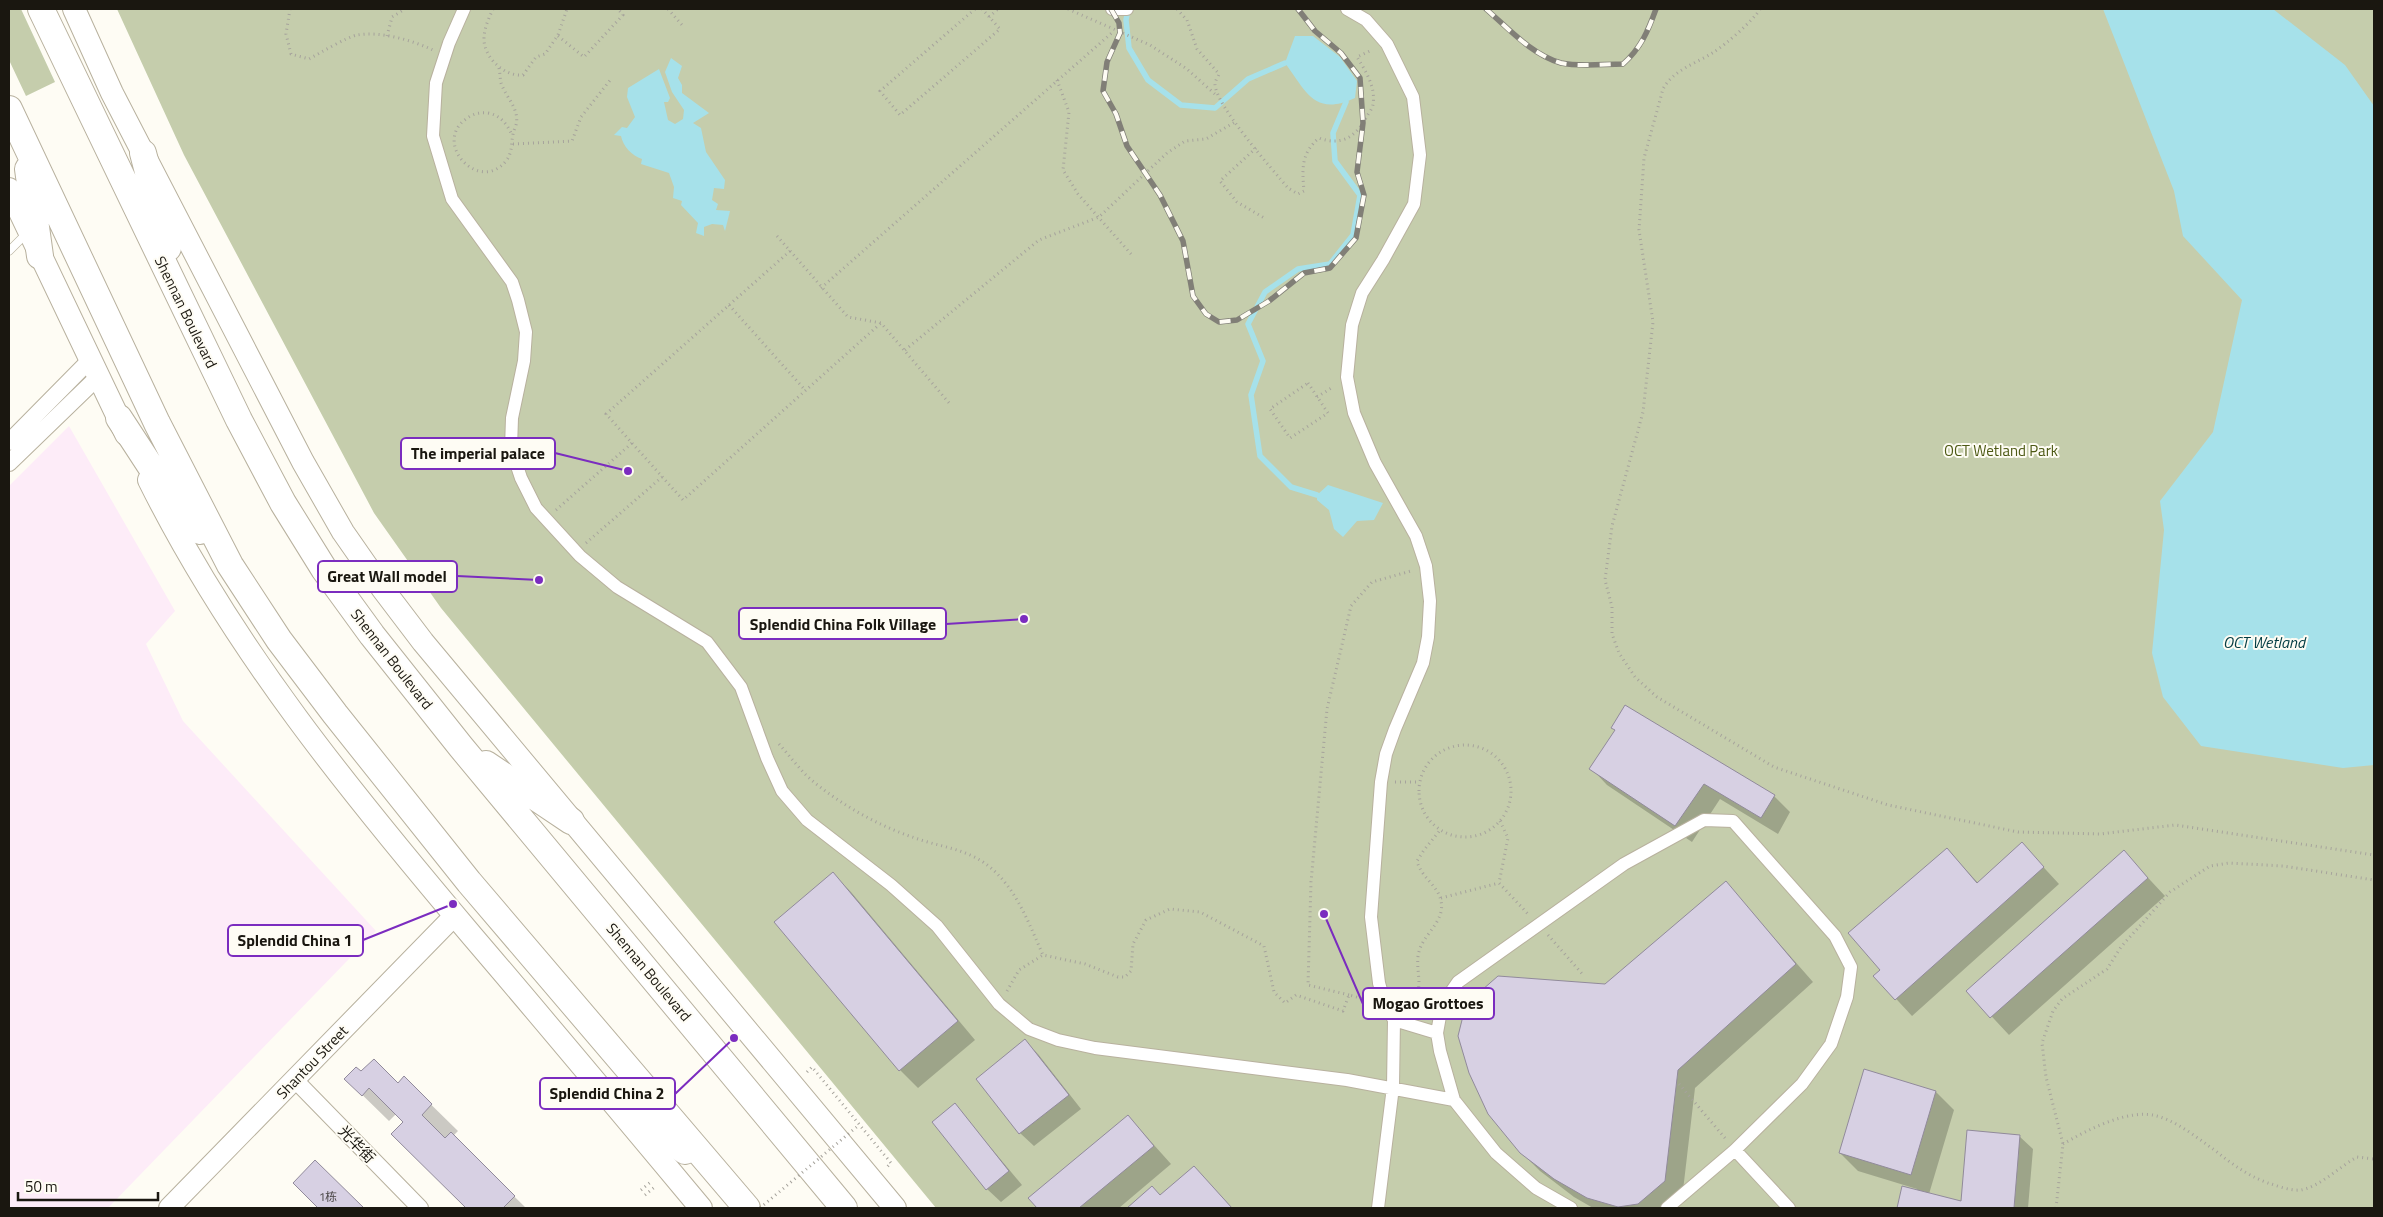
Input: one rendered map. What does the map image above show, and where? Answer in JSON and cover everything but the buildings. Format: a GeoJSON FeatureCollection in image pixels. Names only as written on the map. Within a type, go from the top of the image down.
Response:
{"type":"FeatureCollection","features":[{"type":"Feature","properties":{"kind":"main road","name":"Shennan Boulevard"},"geometry":{"type":"LineString","coordinates":[[41,9],[239,420],[278,495],[324,570],[372,635],[461,747],[844,1208]]}},
{"type":"Feature","properties":{"kind":"main road"},"geometry":{"type":"LineString","coordinates":[[74,9],[106,80],[143,153],[303,462],[343,532],[423,642],[895,1208]]}},
{"type":"Feature","properties":{"kind":"main road"},"geometry":{"type":"LineString","coordinates":[[9,109],[157,423],[230,566],[279,640],[335,714],[469,882],[747,1208]]}},
{"type":"Feature","properties":{"kind":"main road"},"geometry":{"type":"LineString","coordinates":[[25,143],[40,256]]}},
{"type":"Feature","properties":{"kind":"main road"},"geometry":{"type":"LineString","coordinates":[[143,153],[184,307]]}},
{"type":"Feature","properties":{"kind":"main road"},"geometry":{"type":"LineString","coordinates":[[9,189],[169,520],[210,592],[273,687],[347,785],[701,1208]]}},
{"type":"Feature","properties":{"kind":"main road"},"geometry":{"type":"LineString","coordinates":[[119,418],[168,493],[230,566]]}},
{"type":"Feature","properties":{"kind":"main road"},"geometry":{"type":"LineString","coordinates":[[461,747],[571,821]]}},
{"type":"Feature","properties":{"kind":"main road"},"geometry":{"type":"LineString","coordinates":[[605,1092],[722,1178]]}},
{"type":"Feature","properties":{"kind":"street"},"geometry":{"type":"LineString","coordinates":[[464,9],[444,56],[436,83],[433,136],[452,199],[512,282],[518,300],[526,332],[524,361],[512,418],[511,448],[521,478],[536,508],[576,552],[617,587],[707,642],[741,687],[766,758],[782,791],[807,820],[891,885],[936,926],[999,1004],[1029,1029],[1058,1040],[1095,1048],[1393,1087],[1454,1100]]}},
{"type":"Feature","properties":{"kind":"street"},"geometry":{"type":"LineString","coordinates":[[1347,9],[1366,20],[1386,44],[1413,97],[1420,155],[1414,204],[1362,293],[1352,325],[1347,377],[1357,421],[1375,463],[1416,536],[1426,566],[1430,601],[1428,637],[1423,663],[1386,754],[1382,782],[1371,917],[1374,959],[1385,1004],[1394,1020],[1393,1087],[1378,1208]]}},
{"type":"Feature","properties":{"kind":"street"},"geometry":{"type":"LineString","coordinates":[[9,442],[94,368]]}},
{"type":"Feature","properties":{"kind":"street"},"geometry":{"type":"LineString","coordinates":[[10,461],[94,368]]}},
{"type":"Feature","properties":{"kind":"street"},"geometry":{"type":"LineString","coordinates":[[1572,1208],[1536,1188],[1496,1152],[1454,1100],[1437,1033],[1442,1005],[1458,982],[1624,864],[1704,820],[1733,821],[1835,936],[1851,967],[1847,997],[1831,1044],[1802,1084],[1735,1150],[1667,1208]]}},
{"type":"Feature","properties":{"kind":"street","name":"Shantou Street"},"geometry":{"type":"LineString","coordinates":[[169,1208],[455,916]]}},
{"type":"Feature","properties":{"kind":"street"},"geometry":{"type":"LineString","coordinates":[[1394,1020],[1437,1033]]}},
{"type":"Feature","properties":{"kind":"street","name":"光华街"},"geometry":{"type":"LineString","coordinates":[[295,1080],[420,1208]]}},
{"type":"Feature","properties":{"kind":"street"},"geometry":{"type":"LineString","coordinates":[[1735,1150],[1789,1208]]}},
{"type":"Feature","properties":{"kind":"lane"},"geometry":{"type":"LineString","coordinates":[[9,251],[29,232]]}},
{"type":"Feature","properties":{"kind":"path"},"geometry":{"type":"LineString","coordinates":[[290,9],[286,34],[291,54],[309,59],[357,35],[387,36],[418,44],[444,56]]}},
{"type":"Feature","properties":{"kind":"path"},"geometry":{"type":"LineString","coordinates":[[387,36],[392,17],[405,9]]}},
{"type":"Feature","properties":{"kind":"path"},"geometry":{"type":"LineString","coordinates":[[493,9],[487,22],[484,40],[490,56],[499,68],[514,76],[523,75],[536,57],[544,54],[558,36],[567,9]]}},
{"type":"Feature","properties":{"kind":"path"},"geometry":{"type":"LineString","coordinates":[[558,36],[584,57],[624,15],[618,9]]}},
{"type":"Feature","properties":{"kind":"path"},"geometry":{"type":"LineString","coordinates":[[668,9],[682,24]]}},
{"type":"Feature","properties":{"kind":"path"},"geometry":{"type":"LineString","coordinates":[[975,9],[880,91],[900,115],[1000,29],[982,9]]}},
{"type":"Feature","properties":{"kind":"path"},"geometry":{"type":"LineString","coordinates":[[989,17],[998,9]]}},
{"type":"Feature","properties":{"kind":"path"},"geometry":{"type":"LineString","coordinates":[[1068,9],[1123,35],[1150,45],[1186,68],[1219,98],[1235,122],[1288,188],[1298,194],[1304,191],[1302,165],[1310,146],[1319,138],[1329,142],[1339,142],[1350,138],[1363,123],[1373,104],[1369,76],[1357,57],[1386,44]]}},
{"type":"Feature","properties":{"kind":"path"},"geometry":{"type":"LineString","coordinates":[[1177,9],[1187,20],[1197,48],[1219,74],[1215,84],[1219,98]]}},
{"type":"Feature","properties":{"kind":"path"},"geometry":{"type":"LineString","coordinates":[[1760,9],[1716,51],[1666,82],[1644,158],[1639,230],[1652,322],[1643,412],[1612,526],[1605,580],[1612,607],[1612,634],[1619,653],[1635,677],[1657,697],[1774,767],[1888,804],[2018,832],[2100,834],[2175,825],[2374,854]]}},
{"type":"Feature","properties":{"kind":"path"},"geometry":{"type":"LineString","coordinates":[[821,288],[1114,31]]}},
{"type":"Feature","properties":{"kind":"path"},"geometry":{"type":"LineString","coordinates":[[499,68],[502,84],[516,114],[517,124],[512,135],[512,144],[506,160],[492,170],[484,172],[475,170],[460,161],[454,145],[458,128],[470,116],[478,113],[487,113],[503,120],[512,135]]}},
{"type":"Feature","properties":{"kind":"path"},"geometry":{"type":"LineString","coordinates":[[512,144],[572,141],[581,116],[611,79]]}},
{"type":"Feature","properties":{"kind":"path"},"geometry":{"type":"LineString","coordinates":[[1057,80],[1069,112],[1063,170],[1078,194],[1131,254]]}},
{"type":"Feature","properties":{"kind":"path"},"geometry":{"type":"LineString","coordinates":[[905,350],[1038,240],[1099,217],[1167,154],[1185,141],[1206,140],[1235,122]]}},
{"type":"Feature","properties":{"kind":"path"},"geometry":{"type":"LineString","coordinates":[[1256,148],[1220,181],[1237,202],[1266,219]]}},
{"type":"Feature","properties":{"kind":"path"},"geometry":{"type":"LineString","coordinates":[[777,236],[848,318],[880,323],[950,404]]}},
{"type":"Feature","properties":{"kind":"path"},"geometry":{"type":"LineString","coordinates":[[790,251],[606,414],[682,500],[880,323]]}},
{"type":"Feature","properties":{"kind":"path"},"geometry":{"type":"LineString","coordinates":[[729,305],[805,390]]}},
{"type":"Feature","properties":{"kind":"path"},"geometry":{"type":"LineString","coordinates":[[1308,383],[1328,412],[1290,438],[1270,409],[1308,383]]}},
{"type":"Feature","properties":{"kind":"path"},"geometry":{"type":"LineString","coordinates":[[546,518],[632,442]]}},
{"type":"Feature","properties":{"kind":"path"},"geometry":{"type":"LineString","coordinates":[[576,552],[662,477]]}},
{"type":"Feature","properties":{"kind":"path"},"geometry":{"type":"LineString","coordinates":[[1385,1004],[1308,984],[1311,882],[1327,709],[1351,606],[1372,582],[1426,566]]}},
{"type":"Feature","properties":{"kind":"path"},"geometry":{"type":"LineString","coordinates":[[776,741],[814,782],[868,819],[921,840],[961,850],[990,867],[1011,890],[1026,916],[1043,955]]}},
{"type":"Feature","properties":{"kind":"path"},"geometry":{"type":"LineString","coordinates":[[1463,745],[1478,746],[1492,753],[1503,764],[1509,778],[1511,793],[1508,808],[1500,821],[1489,830],[1475,836],[1460,837],[1433,824],[1424,811],[1420,797],[1420,782],[1425,768],[1435,756],[1448,748],[1463,745]]}},
{"type":"Feature","properties":{"kind":"path"},"geometry":{"type":"LineString","coordinates":[[1382,782],[1420,782]]}},
{"type":"Feature","properties":{"kind":"path"},"geometry":{"type":"LineString","coordinates":[[1499,883],[1508,838],[1500,821]]}},
{"type":"Feature","properties":{"kind":"path"},"geometry":{"type":"LineString","coordinates":[[1407,1024],[1417,999],[1418,956],[1421,946],[1439,919],[1442,906],[1440,898],[1420,872],[1417,862],[1441,829]]}},
{"type":"Feature","properties":{"kind":"path"},"geometry":{"type":"LineString","coordinates":[[2056,1208],[2063,1144],[2046,1077],[2042,1043],[2053,1011],[2062,999],[2107,969],[2121,946],[2170,892],[2210,866],[2229,863],[2283,866],[2374,880]]}},
{"type":"Feature","properties":{"kind":"path"},"geometry":{"type":"LineString","coordinates":[[1440,898],[1499,883]]}},
{"type":"Feature","properties":{"kind":"path"},"geometry":{"type":"LineString","coordinates":[[1499,883],[1584,976]]}},
{"type":"Feature","properties":{"kind":"path"},"geometry":{"type":"LineString","coordinates":[[999,1004],[1019,970],[1043,955],[1085,964],[1118,977],[1125,976],[1131,971],[1133,944],[1146,920],[1170,909],[1200,912],[1264,946],[1274,992],[1285,1003],[1296,995],[1343,1011],[1349,995]]}},
{"type":"Feature","properties":{"kind":"path"},"geometry":{"type":"LineString","coordinates":[[812,1068],[891,1163]]}},
{"type":"Feature","properties":{"kind":"path"},"geometry":{"type":"LineString","coordinates":[[1679,1084],[1735,1150]]}},
{"type":"Feature","properties":{"kind":"path"},"geometry":{"type":"LineString","coordinates":[[2063,1144],[2104,1124],[2126,1117],[2156,1116],[2185,1129],[2239,1170],[2254,1178],[2287,1189],[2299,1190],[2309,1188],[2357,1157],[2374,1159]]}},
{"type":"Feature","properties":{"kind":"path"},"geometry":{"type":"LineString","coordinates":[[760,1208],[859,1125]]}},
{"type":"Feature","properties":{"kind":"path"},"geometry":{"type":"LineString","coordinates":[[645,1196],[657,1186]]}},
{"type":"Feature","properties":{"kind":"shaded area"},"geometry":{"type":"Polygon","coordinates":[[[69,426],[175,611],[146,644],[183,721],[376,931],[108,1208],[10,1208],[9,486],[69,426]]]}},
{"type":"Feature","properties":{"kind":"green space"},"geometry":{"type":"Polygon","coordinates":[[[9,9],[21,9],[55,82],[26,96],[9,60],[9,9]]]}},
{"type":"Feature","properties":{"kind":"green space","name":"OCT Wetland Park"},"geometry":{"type":"Polygon","coordinates":[[[117,9],[2374,9],[2374,1208],[936,1208],[441,608],[374,513],[184,155],[117,9]]]}},
{"type":"Feature","properties":{"kind":"water","name":"OCT Wetland"},"geometry":{"type":"Polygon","coordinates":[[[2103,9],[2273,9],[2345,65],[2374,106],[2374,765],[2343,768],[2201,746],[2163,697],[2152,653],[2164,530],[2160,501],[2213,432],[2242,300],[2183,236],[2174,191],[2103,9]]]}},
{"type":"Feature","properties":{"kind":"water"},"geometry":{"type":"Polygon","coordinates":[[[1295,36],[1313,36],[1340,57],[1357,81],[1355,98],[1341,103],[1330,104],[1320,103],[1312,98],[1285,63],[1295,36]]]}},
{"type":"Feature","properties":{"kind":"water"},"geometry":{"type":"Polygon","coordinates":[[[671,58],[682,66],[678,78],[682,85],[682,93],[709,113],[693,123],[701,128],[706,152],[725,180],[724,189],[714,188],[712,200],[718,204],[716,210],[730,211],[725,231],[723,225],[712,224],[704,227],[704,236],[696,233],[698,223],[681,205],[682,201],[673,198],[674,187],[669,173],[641,164],[642,159],[628,150],[621,136],[614,135],[622,127],[627,128],[635,117],[627,97],[628,88],[659,69],[670,98],[668,102],[664,102],[668,120],[675,124],[683,119],[684,110],[672,92],[665,72],[671,58]]]}},
{"type":"Feature","properties":{"kind":"water"},"geometry":{"type":"Polygon","coordinates":[[[1328,485],[1383,503],[1374,520],[1357,521],[1343,537],[1334,529],[1329,510],[1317,500],[1317,495],[1328,485]]]}},
{"type":"Feature","properties":{"kind":"waterway"},"geometry":{"type":"LineString","coordinates":[[1128,10],[1126,20],[1129,48],[1148,80],[1181,105],[1215,108],[1248,79],[1285,63]]}},
{"type":"Feature","properties":{"kind":"waterway"},"geometry":{"type":"LineString","coordinates":[[1317,495],[1291,487],[1260,456],[1251,395],[1263,361],[1248,324],[1265,292],[1298,269],[1330,264],[1353,235],[1360,195],[1335,161],[1333,133],[1346,102]]}},
{"type":"Feature","properties":{"kind":"railway"},"geometry":{"type":"LineString","coordinates":[[1111,9],[1119,23],[1120,33],[1107,62],[1103,91],[1116,114],[1127,146],[1160,195],[1183,241],[1193,296],[1206,314],[1219,322],[1237,320],[1269,301],[1304,273],[1330,268],[1356,238],[1364,195],[1357,172],[1363,123],[1360,78],[1341,53],[1315,31],[1298,9]]}},
{"type":"Feature","properties":{"kind":"railway"},"geometry":{"type":"LineString","coordinates":[[1486,9],[1540,54],[1561,63],[1583,65],[1623,64],[1635,52],[1643,39],[1656,9]]}},
{"type":"Feature","properties":{"kind":"place","name":"The imperial palace"},"geometry":{"type":"Point","coordinates":[628,471]}},
{"type":"Feature","properties":{"kind":"place","name":"Great Wall model"},"geometry":{"type":"Point","coordinates":[539,580]}},
{"type":"Feature","properties":{"kind":"place","name":"Splendid China Folk Village"},"geometry":{"type":"Point","coordinates":[1024,619]}},
{"type":"Feature","properties":{"kind":"place","name":"Splendid China 1"},"geometry":{"type":"Point","coordinates":[453,904]}},
{"type":"Feature","properties":{"kind":"place","name":"Mogao Grottoes"},"geometry":{"type":"Point","coordinates":[1324,914]}},
{"type":"Feature","properties":{"kind":"place","name":"Splendid China 2"},"geometry":{"type":"Point","coordinates":[734,1038]}}]}
